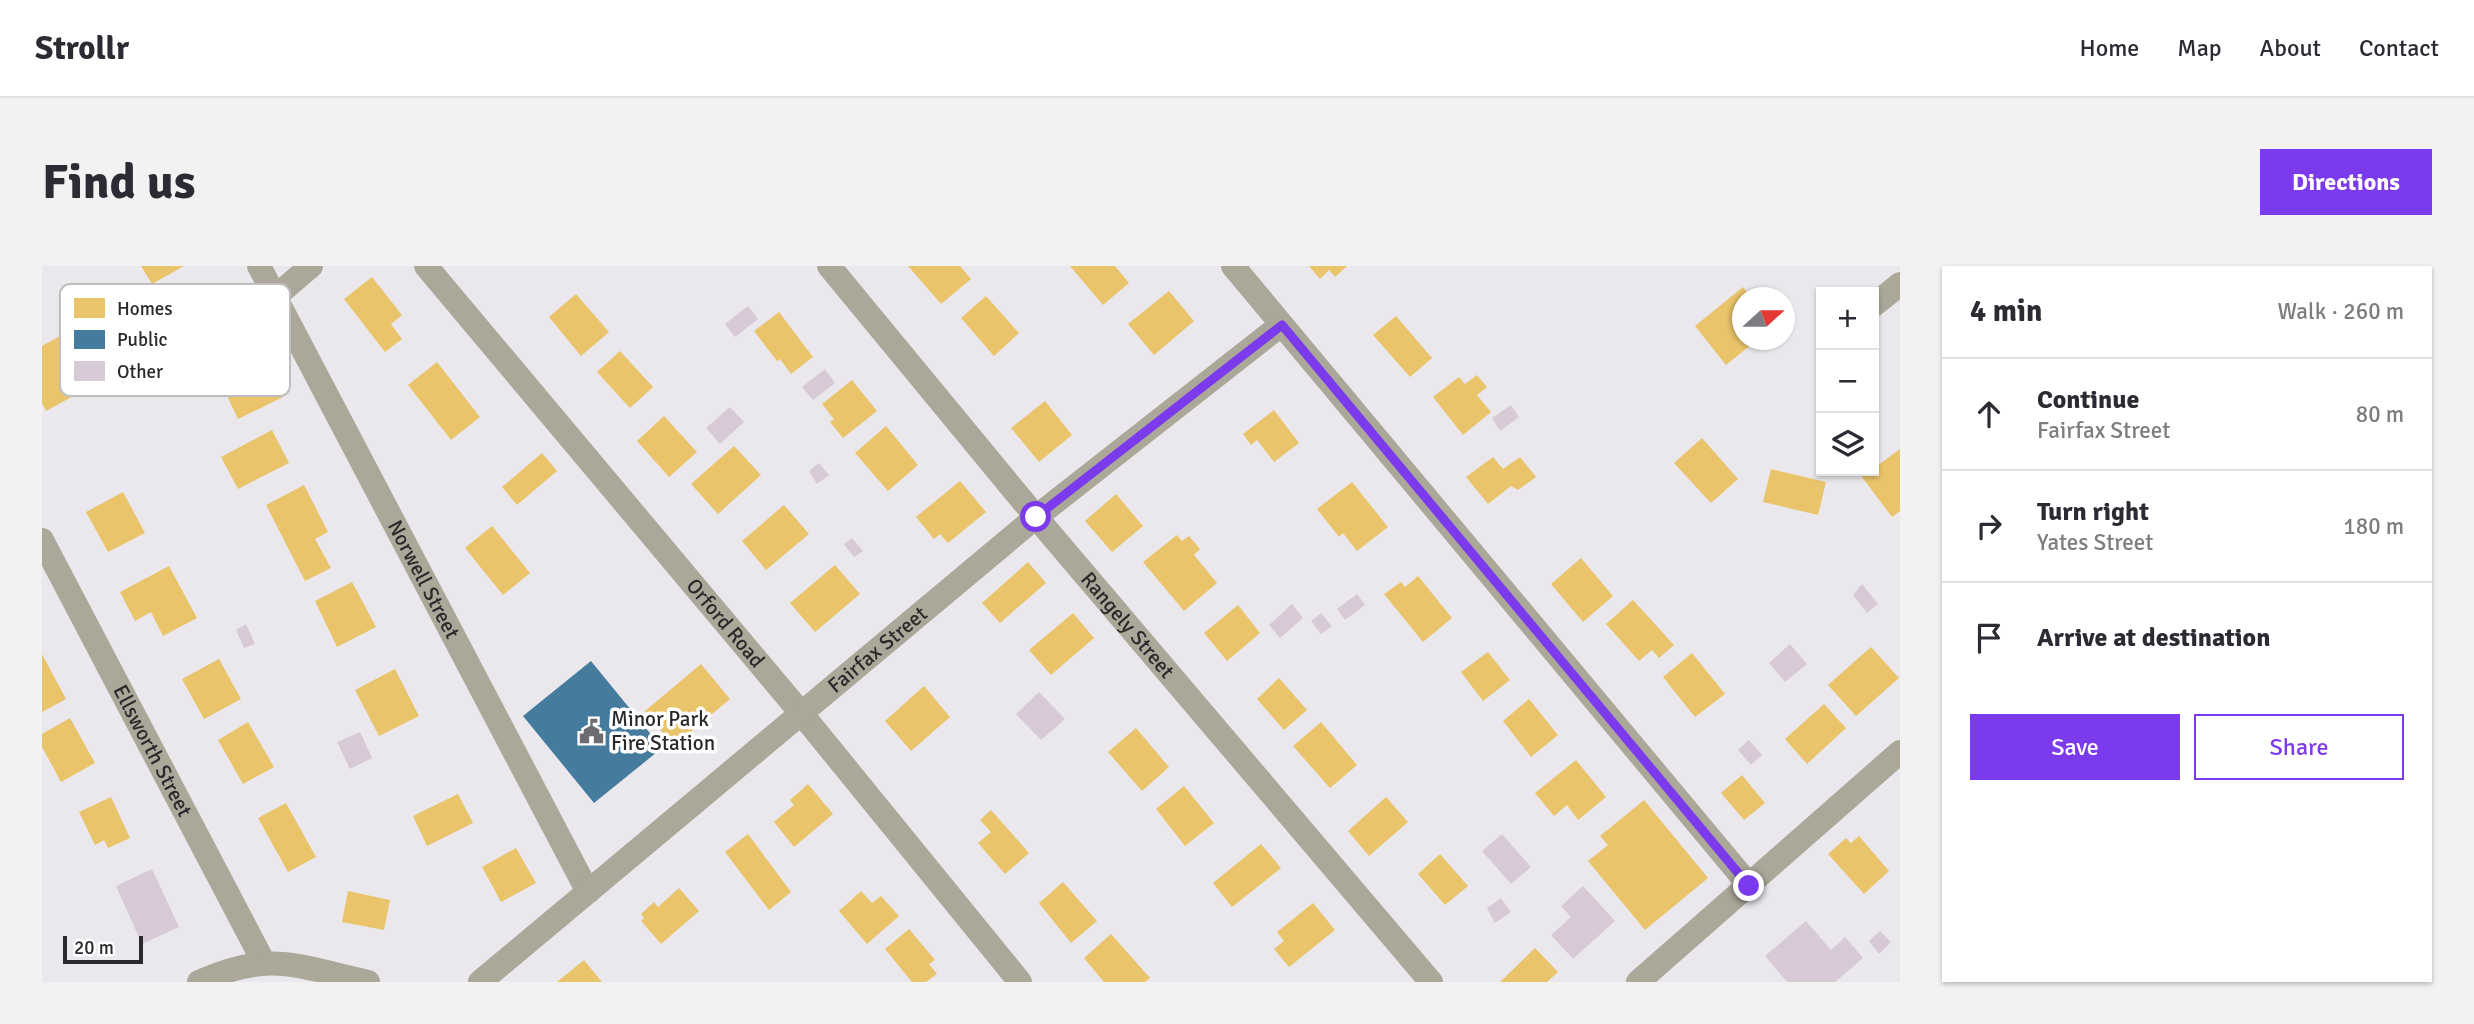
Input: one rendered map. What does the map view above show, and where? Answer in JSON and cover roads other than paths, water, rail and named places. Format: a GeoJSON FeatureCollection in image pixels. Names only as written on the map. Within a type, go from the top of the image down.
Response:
{"type":"FeatureCollection","features":[{"type":"Feature","properties":{"kind":"street","name":"Norwell Street"},"geometry":{"type":"LineString","coordinates":[[259,266],[268,284]]}},
{"type":"Feature","properties":{"kind":"street"},"geometry":{"type":"LineString","coordinates":[[290,284],[312,266]]}},
{"type":"Feature","properties":{"kind":"street","name":"Orford Road"},"geometry":{"type":"LineString","coordinates":[[426,266],[801,713],[1020,982]]}},
{"type":"Feature","properties":{"kind":"street","name":"Rangely Street"},"geometry":{"type":"LineString","coordinates":[[829,266],[1036,517],[1431,982]]}},
{"type":"Feature","properties":{"kind":"street"},"geometry":{"type":"LineString","coordinates":[[1233,266],[1749,886]]}},
{"type":"Feature","properties":{"kind":"street"},"geometry":{"type":"LineString","coordinates":[[1879,301],[1900,284]]}},
{"type":"Feature","properties":{"kind":"street","name":"Fairfax Street"},"geometry":{"type":"LineString","coordinates":[[480,982],[1036,517],[1282,325]]}},
{"type":"Feature","properties":{"kind":"street","name":"Norwell Street"},"geometry":{"type":"LineString","coordinates":[[290,326],[588,892]]}},
{"type":"Feature","properties":{"kind":"street","name":"Ellsworth Street"},"geometry":{"type":"LineString","coordinates":[[42,540],[263,961]]}},
{"type":"Feature","properties":{"kind":"street"},"geometry":{"type":"LineString","coordinates":[[1637,982],[1900,752]]}},
{"type":"Feature","properties":{"kind":"street"},"geometry":{"type":"LineString","coordinates":[[199,982],[230,968],[263,961],[299,966],[368,982]]}},
{"type":"Feature","properties":{"kind":"place","name":"Minor Park Fire Station"},"geometry":{"type":"Point","coordinates":[591,731]}}]}
